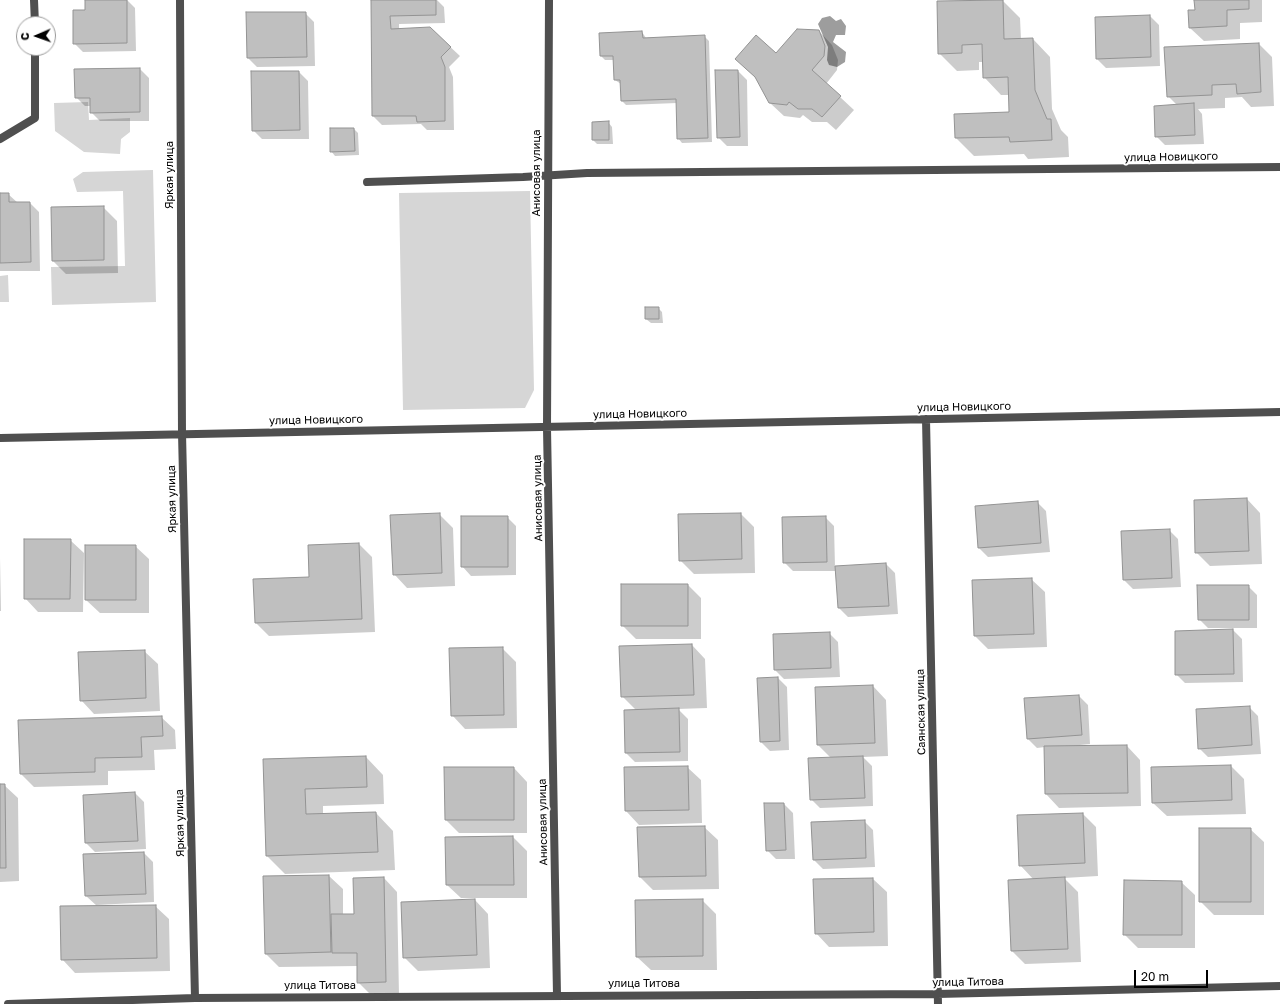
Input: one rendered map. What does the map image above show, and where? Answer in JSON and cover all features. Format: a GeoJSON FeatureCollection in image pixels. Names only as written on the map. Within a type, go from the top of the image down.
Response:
{"type":"FeatureCollection","features":[{"type":"Feature","properties":{"kind":"street"},"geometry":{"type":"LineString","coordinates":[[34,0],[35,16]]}},
{"type":"Feature","properties":{"kind":"street","name":"Яркая улица"},"geometry":{"type":"LineString","coordinates":[[180,0],[182,433],[195,998]]}},
{"type":"Feature","properties":{"kind":"street","name":"Анисовая улица"},"geometry":{"type":"LineString","coordinates":[[549,0],[547,428],[557,995]]}},
{"type":"Feature","properties":{"kind":"street"},"geometry":{"type":"LineString","coordinates":[[0,139],[34,118],[35,56]]}},
{"type":"Feature","properties":{"kind":"street","name":"улица Новицкого"},"geometry":{"type":"LineString","coordinates":[[367,182],[548,175],[1280,167]]}},
{"type":"Feature","properties":{"kind":"street","name":"улица Новицкого"},"geometry":{"type":"LineString","coordinates":[[0,438],[182,433],[547,428],[1280,412]]}},
{"type":"Feature","properties":{"kind":"street","name":"Саянская улица"},"geometry":{"type":"LineString","coordinates":[[926,419],[938,1004]]}},
{"type":"Feature","properties":{"kind":"street","name":"улица Титова"},"geometry":{"type":"LineString","coordinates":[[8,1004],[195,998],[938,994],[1280,986]]}},
{"type":"Feature","properties":{"kind":"shaded area"},"geometry":{"type":"Polygon","coordinates":[[[830,16],[836,21],[841,19],[846,26],[845,35],[836,35],[833,42],[846,52],[845,62],[837,67],[829,65],[827,60],[828,47],[818,24],[822,18],[830,16]]]}},
{"type":"Feature","properties":{"kind":"shaded area"},"geometry":{"type":"Polygon","coordinates":[[[88,102],[89,120],[130,118],[130,132],[121,139],[120,154],[84,152],[55,131],[54,103],[88,102]]]}},
{"type":"Feature","properties":{"kind":"shaded area"},"geometry":{"type":"Polygon","coordinates":[[[153,170],[156,302],[52,305],[51,267],[125,266],[123,191],[77,192],[73,179],[83,172],[153,170]]]}},
{"type":"Feature","properties":{"kind":"shaded area"},"geometry":{"type":"Polygon","coordinates":[[[530,191],[534,390],[525,408],[403,410],[399,193],[530,191]]]}},
{"type":"Feature","properties":{"kind":"shaded area"},"geometry":{"type":"Polygon","coordinates":[[[8,275],[9,302],[0,302],[0,276],[8,275]]]}},
{"type":"Feature","properties":{"kind":"building"},"geometry":{"type":"Polygon","coordinates":[[[85,0],[127,0],[127,43],[73,44],[73,10],[85,10],[85,0]]]}},
{"type":"Feature","properties":{"kind":"building"},"geometry":{"type":"Polygon","coordinates":[[[371,0],[436,0],[436,15],[390,16],[391,29],[430,27],[451,47],[441,57],[445,67],[445,121],[417,122],[416,116],[372,116],[371,0]]]}},
{"type":"Feature","properties":{"kind":"building"},"geometry":{"type":"Polygon","coordinates":[[[1003,0],[1004,39],[1033,38],[1035,90],[1047,119],[1051,119],[1052,140],[1010,142],[1009,137],[955,138],[954,114],[1009,112],[1008,77],[983,78],[982,44],[962,45],[962,53],[938,54],[937,1],[1003,0]]]}},
{"type":"Feature","properties":{"kind":"building"},"geometry":{"type":"Polygon","coordinates":[[[1194,0],[1249,0],[1249,9],[1227,10],[1227,26],[1189,28],[1188,10],[1195,10],[1194,0]]]}},
{"type":"Feature","properties":{"kind":"building"},"geometry":{"type":"Polygon","coordinates":[[[246,12],[306,12],[307,57],[247,58],[246,12]]]}},
{"type":"Feature","properties":{"kind":"building"},"geometry":{"type":"Polygon","coordinates":[[[1150,15],[1151,57],[1096,59],[1095,17],[1150,15]]]}},
{"type":"Feature","properties":{"kind":"building"},"geometry":{"type":"Polygon","coordinates":[[[797,29],[819,30],[825,46],[824,56],[812,70],[841,96],[822,117],[812,109],[798,109],[789,102],[787,105],[769,103],[755,77],[735,59],[756,35],[776,53],[797,29]]]}},
{"type":"Feature","properties":{"kind":"building"},"geometry":{"type":"Polygon","coordinates":[[[642,31],[643,38],[705,35],[708,138],[677,139],[676,99],[621,101],[620,80],[614,80],[613,56],[600,56],[599,33],[642,31]]]}},
{"type":"Feature","properties":{"kind":"building"},"geometry":{"type":"Polygon","coordinates":[[[1259,43],[1261,92],[1237,94],[1236,84],[1212,85],[1212,95],[1167,97],[1164,47],[1259,43]]]}},
{"type":"Feature","properties":{"kind":"building"},"geometry":{"type":"Polygon","coordinates":[[[140,68],[140,112],[90,113],[90,98],[75,98],[74,69],[140,68]]]}},
{"type":"Feature","properties":{"kind":"building"},"geometry":{"type":"Polygon","coordinates":[[[715,70],[738,70],[740,137],[717,138],[715,70]]]}},
{"type":"Feature","properties":{"kind":"building"},"geometry":{"type":"Polygon","coordinates":[[[251,71],[299,71],[300,130],[252,131],[251,71]]]}},
{"type":"Feature","properties":{"kind":"building"},"geometry":{"type":"Polygon","coordinates":[[[1194,103],[1195,135],[1155,137],[1154,106],[1194,103]]]}},
{"type":"Feature","properties":{"kind":"building"},"geometry":{"type":"Polygon","coordinates":[[[609,121],[609,140],[592,140],[592,122],[609,121]]]}},
{"type":"Feature","properties":{"kind":"building"},"geometry":{"type":"Polygon","coordinates":[[[330,128],[354,128],[355,151],[330,152],[330,128]]]}},
{"type":"Feature","properties":{"kind":"building"},"geometry":{"type":"Polygon","coordinates":[[[0,193],[9,193],[9,202],[30,202],[31,262],[0,263],[0,193]]]}},
{"type":"Feature","properties":{"kind":"building"},"geometry":{"type":"Polygon","coordinates":[[[104,206],[104,260],[52,261],[51,207],[104,206]]]}},
{"type":"Feature","properties":{"kind":"building"},"geometry":{"type":"Polygon","coordinates":[[[645,307],[659,307],[659,319],[645,319],[645,307]]]}},
{"type":"Feature","properties":{"kind":"building"},"geometry":{"type":"Polygon","coordinates":[[[1247,498],[1249,551],[1195,553],[1194,500],[1247,498]]]}},
{"type":"Feature","properties":{"kind":"building"},"geometry":{"type":"Polygon","coordinates":[[[1038,501],[1041,543],[978,548],[975,506],[1038,501]]]}},
{"type":"Feature","properties":{"kind":"building"},"geometry":{"type":"Polygon","coordinates":[[[440,513],[442,573],[393,575],[390,515],[440,513]]]}},
{"type":"Feature","properties":{"kind":"building"},"geometry":{"type":"Polygon","coordinates":[[[741,513],[742,559],[679,561],[678,514],[741,513]]]}},
{"type":"Feature","properties":{"kind":"building"},"geometry":{"type":"Polygon","coordinates":[[[461,516],[508,516],[508,567],[461,567],[461,516]]]}},
{"type":"Feature","properties":{"kind":"building"},"geometry":{"type":"Polygon","coordinates":[[[826,516],[827,562],[783,563],[782,517],[826,516]]]}},
{"type":"Feature","properties":{"kind":"building"},"geometry":{"type":"Polygon","coordinates":[[[1170,529],[1172,578],[1123,580],[1121,531],[1170,529]]]}},
{"type":"Feature","properties":{"kind":"building"},"geometry":{"type":"Polygon","coordinates":[[[24,539],[71,539],[70,599],[24,599],[24,539]]]}},
{"type":"Feature","properties":{"kind":"building"},"geometry":{"type":"Polygon","coordinates":[[[359,543],[362,619],[255,623],[253,579],[309,577],[308,545],[359,543]]]}},
{"type":"Feature","properties":{"kind":"building"},"geometry":{"type":"Polygon","coordinates":[[[85,545],[136,545],[136,600],[85,600],[85,545]]]}},
{"type":"Feature","properties":{"kind":"building"},"geometry":{"type":"Polygon","coordinates":[[[886,563],[889,606],[838,608],[835,566],[886,563]]]}},
{"type":"Feature","properties":{"kind":"building"},"geometry":{"type":"Polygon","coordinates":[[[1032,578],[1034,634],[974,636],[972,580],[1032,578]]]}},
{"type":"Feature","properties":{"kind":"building"},"geometry":{"type":"Polygon","coordinates":[[[621,584],[688,584],[688,626],[621,626],[621,584]]]}},
{"type":"Feature","properties":{"kind":"building"},"geometry":{"type":"Polygon","coordinates":[[[1197,585],[1249,585],[1249,620],[1198,620],[1197,585]]]}},
{"type":"Feature","properties":{"kind":"building"},"geometry":{"type":"Polygon","coordinates":[[[1233,629],[1234,674],[1175,675],[1175,631],[1233,629]]]}},
{"type":"Feature","properties":{"kind":"building"},"geometry":{"type":"Polygon","coordinates":[[[830,632],[831,668],[774,670],[773,634],[830,632]]]}},
{"type":"Feature","properties":{"kind":"building"},"geometry":{"type":"Polygon","coordinates":[[[692,644],[694,695],[621,697],[619,646],[692,644]]]}},
{"type":"Feature","properties":{"kind":"building"},"geometry":{"type":"Polygon","coordinates":[[[503,647],[504,715],[451,716],[449,648],[503,647]]]}},
{"type":"Feature","properties":{"kind":"building"},"geometry":{"type":"Polygon","coordinates":[[[145,650],[146,698],[80,701],[78,652],[145,650]]]}},
{"type":"Feature","properties":{"kind":"building"},"geometry":{"type":"Polygon","coordinates":[[[778,677],[780,741],[760,742],[757,678],[778,677]]]}},
{"type":"Feature","properties":{"kind":"building"},"geometry":{"type":"Polygon","coordinates":[[[873,685],[875,743],[817,745],[815,687],[873,685]]]}},
{"type":"Feature","properties":{"kind":"building"},"geometry":{"type":"Polygon","coordinates":[[[1079,695],[1082,735],[1027,739],[1024,698],[1079,695]]]}},
{"type":"Feature","properties":{"kind":"building"},"geometry":{"type":"Polygon","coordinates":[[[1250,706],[1252,745],[1198,749],[1196,709],[1250,706]]]}},
{"type":"Feature","properties":{"kind":"building"},"geometry":{"type":"Polygon","coordinates":[[[679,708],[680,752],[625,753],[624,710],[679,708]]]}},
{"type":"Feature","properties":{"kind":"building"},"geometry":{"type":"Polygon","coordinates":[[[162,716],[163,736],[141,737],[142,757],[95,758],[95,772],[20,774],[18,720],[162,716]]]}},
{"type":"Feature","properties":{"kind":"building"},"geometry":{"type":"Polygon","coordinates":[[[1127,745],[1128,793],[1045,794],[1044,746],[1127,745]]]}},
{"type":"Feature","properties":{"kind":"building"},"geometry":{"type":"Polygon","coordinates":[[[366,756],[367,787],[305,789],[306,814],[376,812],[378,852],[266,856],[263,759],[366,756]]]}},
{"type":"Feature","properties":{"kind":"building"},"geometry":{"type":"Polygon","coordinates":[[[863,756],[865,798],[810,800],[808,758],[863,756]]]}},
{"type":"Feature","properties":{"kind":"building"},"geometry":{"type":"Polygon","coordinates":[[[1231,765],[1232,800],[1152,803],[1151,767],[1231,765]]]}},
{"type":"Feature","properties":{"kind":"building"},"geometry":{"type":"Polygon","coordinates":[[[688,766],[689,810],[625,811],[624,767],[688,766]]]}},
{"type":"Feature","properties":{"kind":"building"},"geometry":{"type":"Polygon","coordinates":[[[444,767],[514,767],[514,820],[445,820],[444,767]]]}},
{"type":"Feature","properties":{"kind":"building"},"geometry":{"type":"Polygon","coordinates":[[[0,784],[5,784],[6,868],[0,868],[0,784]]]}},
{"type":"Feature","properties":{"kind":"building"},"geometry":{"type":"Polygon","coordinates":[[[135,792],[138,841],[85,843],[83,795],[135,792]]]}},
{"type":"Feature","properties":{"kind":"building"},"geometry":{"type":"Polygon","coordinates":[[[764,803],[784,803],[786,850],[766,851],[764,803]]]}},
{"type":"Feature","properties":{"kind":"building"},"geometry":{"type":"Polygon","coordinates":[[[1083,813],[1085,863],[1019,866],[1017,815],[1083,813]]]}},
{"type":"Feature","properties":{"kind":"building"},"geometry":{"type":"Polygon","coordinates":[[[865,820],[866,858],[813,860],[811,822],[865,820]]]}},
{"type":"Feature","properties":{"kind":"building"},"geometry":{"type":"Polygon","coordinates":[[[705,826],[706,876],[639,877],[637,827],[705,826]]]}},
{"type":"Feature","properties":{"kind":"building"},"geometry":{"type":"Polygon","coordinates":[[[1199,828],[1251,828],[1251,902],[1199,902],[1199,828]]]}},
{"type":"Feature","properties":{"kind":"building"},"geometry":{"type":"Polygon","coordinates":[[[513,836],[514,885],[446,885],[445,837],[513,836]]]}},
{"type":"Feature","properties":{"kind":"building"},"geometry":{"type":"Polygon","coordinates":[[[144,852],[146,894],[85,896],[83,854],[144,852]]]}},
{"type":"Feature","properties":{"kind":"building"},"geometry":{"type":"Polygon","coordinates":[[[329,875],[331,952],[265,954],[263,876],[329,875]]]}},
{"type":"Feature","properties":{"kind":"building"},"geometry":{"type":"Polygon","coordinates":[[[384,877],[386,982],[357,983],[357,953],[332,953],[331,914],[354,914],[353,878],[384,877]]]}},
{"type":"Feature","properties":{"kind":"building"},"geometry":{"type":"Polygon","coordinates":[[[1065,877],[1068,949],[1011,951],[1008,880],[1065,877]]]}},
{"type":"Feature","properties":{"kind":"building"},"geometry":{"type":"Polygon","coordinates":[[[873,878],[874,932],[815,934],[813,879],[873,878]]]}},
{"type":"Feature","properties":{"kind":"building"},"geometry":{"type":"Polygon","coordinates":[[[1124,880],[1182,881],[1182,935],[1123,935],[1124,880]]]}},
{"type":"Feature","properties":{"kind":"building"},"geometry":{"type":"Polygon","coordinates":[[[475,899],[477,955],[403,958],[401,902],[475,899]]]}},
{"type":"Feature","properties":{"kind":"building"},"geometry":{"type":"Polygon","coordinates":[[[703,899],[703,956],[636,957],[635,900],[703,899]]]}},
{"type":"Feature","properties":{"kind":"building"},"geometry":{"type":"Polygon","coordinates":[[[156,905],[157,958],[61,960],[60,906],[156,905]]]}}]}
